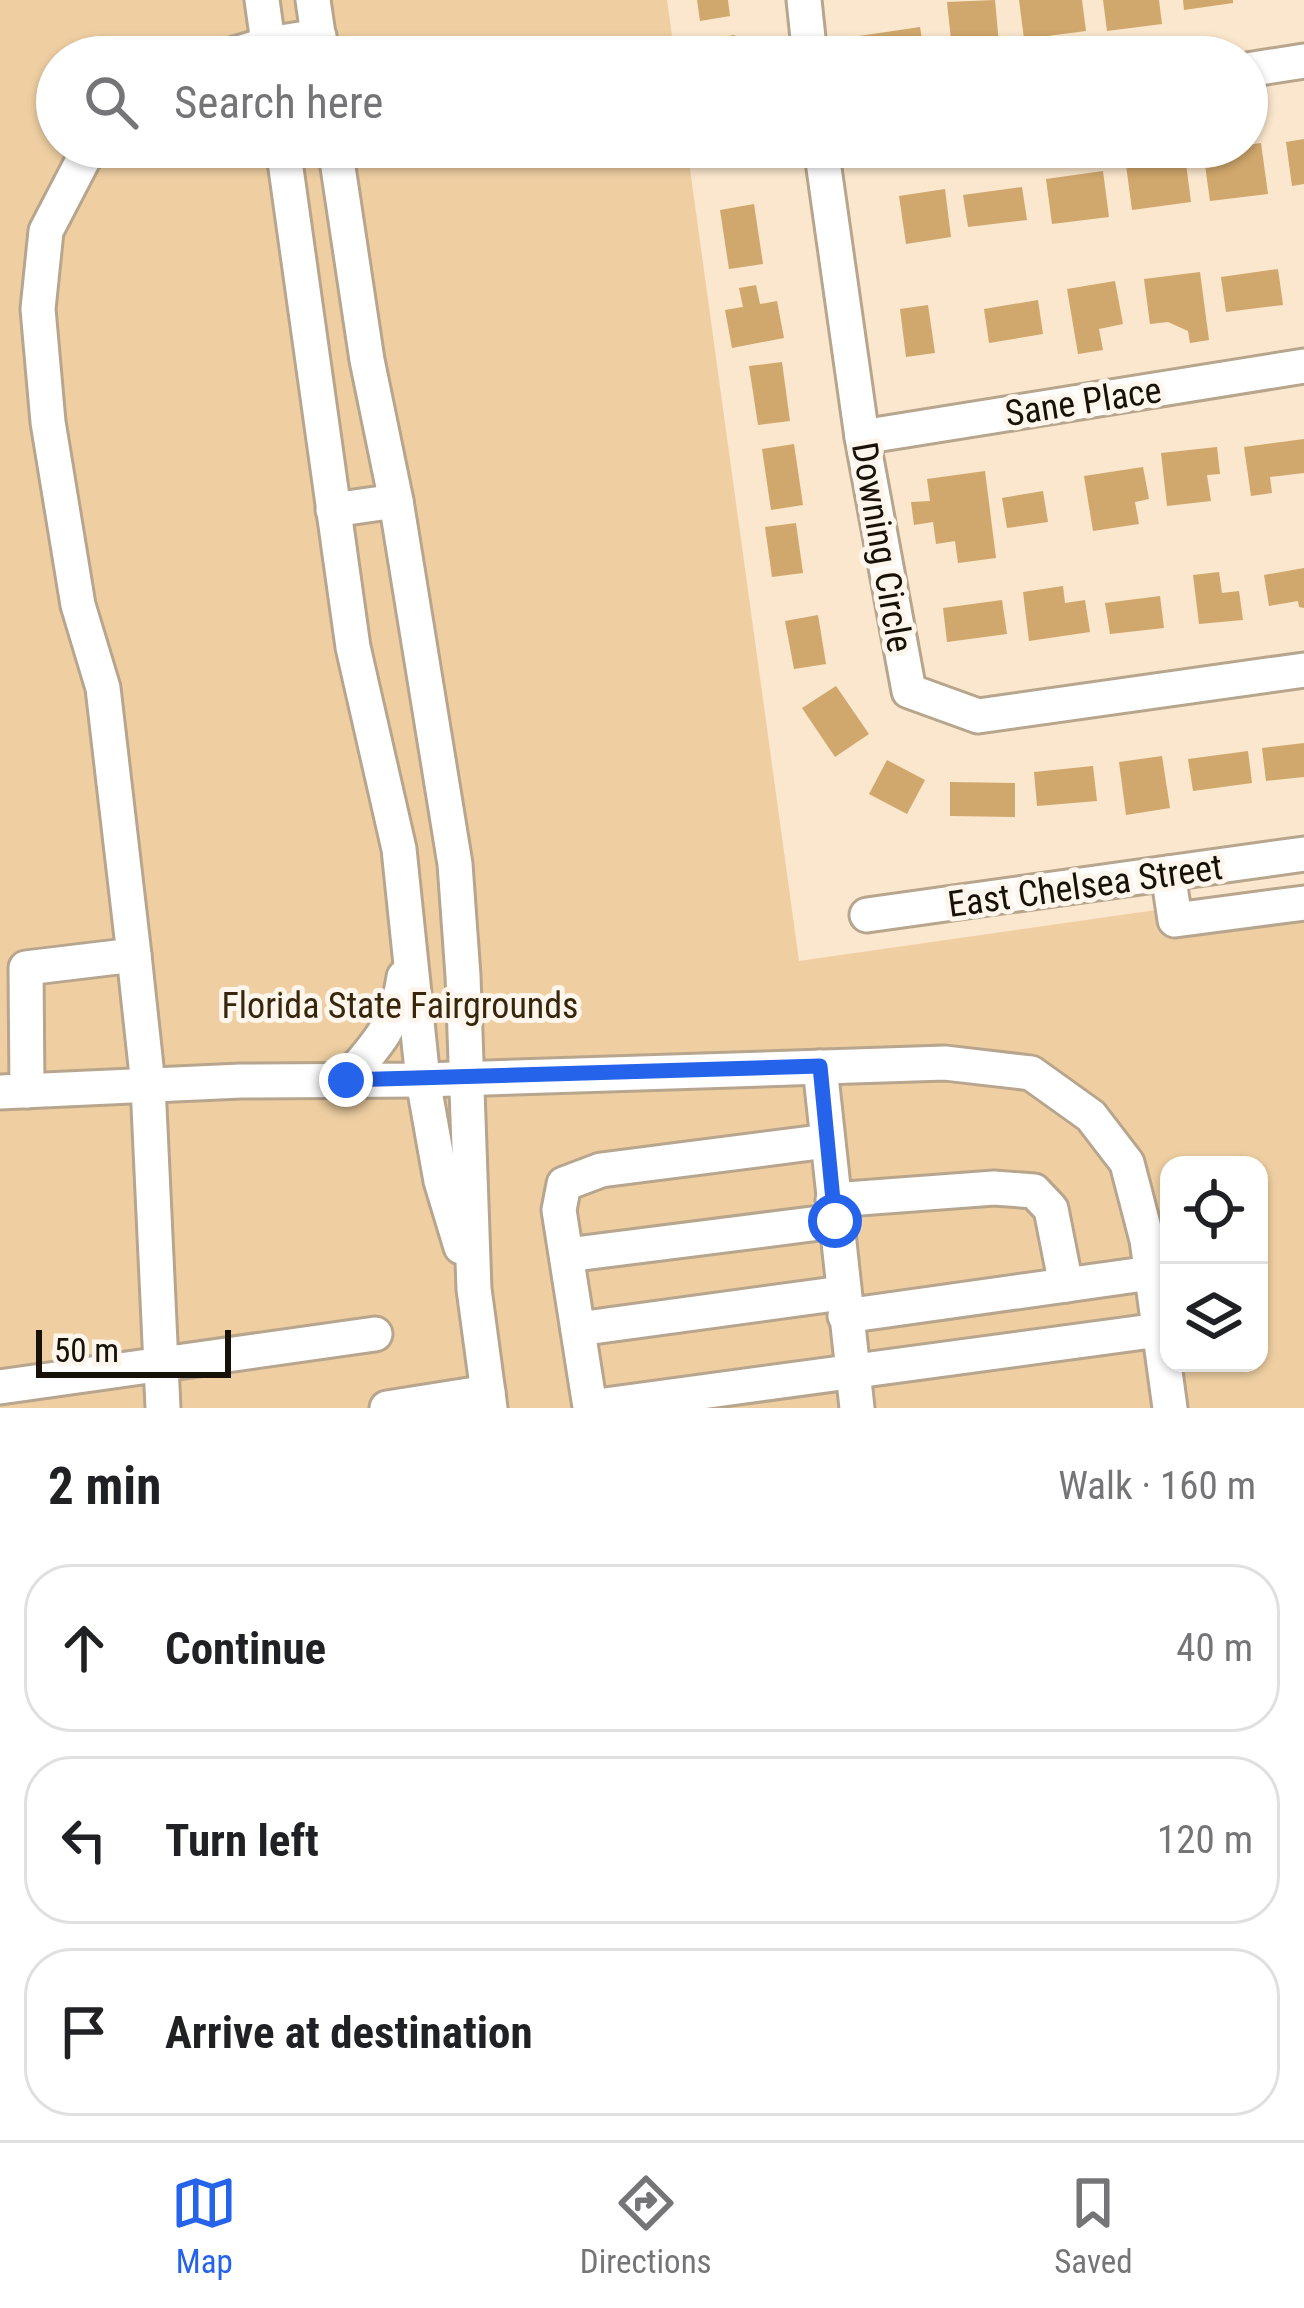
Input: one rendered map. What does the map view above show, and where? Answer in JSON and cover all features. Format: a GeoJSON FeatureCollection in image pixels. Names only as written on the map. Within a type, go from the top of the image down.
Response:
{"type":"FeatureCollection","features":[{"type":"Feature","properties":{"kind":"street"},"geometry":{"type":"LineString","coordinates":[[262,0],[267,36]]}},
{"type":"Feature","properties":{"kind":"street"},"geometry":{"type":"LineString","coordinates":[[313,0],[318,36]]}},
{"type":"Feature","properties":{"kind":"street"},"geometry":{"type":"LineString","coordinates":[[804,0],[808,36]]}},
{"type":"Feature","properties":{"kind":"street"},"geometry":{"type":"LineString","coordinates":[[1268,67],[1304,62]]}},
{"type":"Feature","properties":{"kind":"street"},"geometry":{"type":"LineString","coordinates":[[79,168],[46,231],[38,310],[48,422],[78,604],[103,688],[134,955],[148,1085],[163,1408]]}},
{"type":"Feature","properties":{"kind":"street"},"geometry":{"type":"LineString","coordinates":[[286,168],[352,646],[398,849],[423,1080],[441,1181],[474,1289]]}},
{"type":"Feature","properties":{"kind":"street"},"geometry":{"type":"LineString","coordinates":[[338,168],[455,864],[474,1289],[489,1400],[387,1408]]}},
{"type":"Feature","properties":{"kind":"street","name":"Downing Circle"},"geometry":{"type":"LineString","coordinates":[[824,168],[862,437],[909,691],[978,716],[1304,670]]}},
{"type":"Feature","properties":{"kind":"street"},"geometry":{"type":"LineString","coordinates":[[314,369],[367,360]]}},
{"type":"Feature","properties":{"kind":"street","name":"Sane Place"},"geometry":{"type":"LineString","coordinates":[[862,437],[1304,366]]}},
{"type":"Feature","properties":{"kind":"street"},"geometry":{"type":"LineString","coordinates":[[333,510],[396,501]]}},
{"type":"Feature","properties":{"kind":"street","name":"East Chelsea Street"},"geometry":{"type":"LineString","coordinates":[[867,915],[1304,854]]}},
{"type":"Feature","properties":{"kind":"street"},"geometry":{"type":"LineString","coordinates":[[1168,873],[1175,920],[1304,903]]}},
{"type":"Feature","properties":{"kind":"street"},"geometry":{"type":"LineString","coordinates":[[346,1080],[385,1037],[400,1004],[408,940]]}},
{"type":"Feature","properties":{"kind":"street"},"geometry":{"type":"LineString","coordinates":[[134,955],[26,968],[14,1091],[820,1066],[945,1064],[1031,1073],[1091,1116],[1127,1163],[1147,1240],[1170,1408]]}},
{"type":"Feature","properties":{"kind":"street"},"geometry":{"type":"LineString","coordinates":[[820,1066],[856,1408]]}},
{"type":"Feature","properties":{"kind":"street"},"geometry":{"type":"LineString","coordinates":[[827,1141],[601,1170],[564,1184],[560,1210],[590,1407],[1159,1330]]}},
{"type":"Feature","properties":{"kind":"street"},"geometry":{"type":"LineString","coordinates":[[566,1255],[994,1188],[1034,1191],[1051,1209],[1066,1285]]}},
{"type":"Feature","properties":{"kind":"street"},"geometry":{"type":"LineString","coordinates":[[578,1329],[1066,1285],[1151,1273]]}},
{"type":"Feature","properties":{"kind":"street"},"geometry":{"type":"LineString","coordinates":[[0,1387],[375,1334]]}},
{"type":"Feature","properties":{"kind":"green space","name":"Florida State Fairgrounds"},"geometry":{"type":"Polygon","coordinates":[[[0,0],[667,0],[672,36],[36,36],[36,168],[690,168],[799,961],[1304,889],[1304,1408],[0,1408],[0,0]]]}},
{"type":"Feature","properties":{"kind":"building"},"geometry":{"type":"Polygon","coordinates":[[[697,0],[728,0],[730,16],[700,21],[697,0]]]}},
{"type":"Feature","properties":{"kind":"building"},"geometry":{"type":"Polygon","coordinates":[[[995,0],[998,36],[951,36],[947,2],[995,0]]]}},
{"type":"Feature","properties":{"kind":"building"},"geometry":{"type":"Polygon","coordinates":[[[1019,0],[1082,0],[1086,31],[1024,36],[1019,0]]]}},
{"type":"Feature","properties":{"kind":"building"},"geometry":{"type":"Polygon","coordinates":[[[1103,0],[1159,0],[1162,24],[1107,31],[1103,0]]]}},
{"type":"Feature","properties":{"kind":"building"},"geometry":{"type":"Polygon","coordinates":[[[1183,0],[1233,0],[1233,3],[1184,10],[1183,0]]]}},
{"type":"Feature","properties":{"kind":"building"},"geometry":{"type":"Polygon","coordinates":[[[920,27],[922,36],[859,36],[920,27]]]}},
{"type":"Feature","properties":{"kind":"building"},"geometry":{"type":"Polygon","coordinates":[[[1304,139],[1304,184],[1292,186],[1286,142],[1304,139]]]}},
{"type":"Feature","properties":{"kind":"building"},"geometry":{"type":"Polygon","coordinates":[[[1126,168],[1187,168],[1191,202],[1132,210],[1126,168]]]}},
{"type":"Feature","properties":{"kind":"building"},"geometry":{"type":"Polygon","coordinates":[[[1205,168],[1264,168],[1268,194],[1210,201],[1205,168]]]}},
{"type":"Feature","properties":{"kind":"building"},"geometry":{"type":"Polygon","coordinates":[[[1103,171],[1109,217],[1052,224],[1046,179],[1103,171]]]}},
{"type":"Feature","properties":{"kind":"building"},"geometry":{"type":"Polygon","coordinates":[[[1022,187],[1027,220],[968,227],[963,195],[1022,187]]]}},
{"type":"Feature","properties":{"kind":"building"},"geometry":{"type":"Polygon","coordinates":[[[945,189],[951,237],[906,244],[899,196],[945,189]]]}},
{"type":"Feature","properties":{"kind":"building"},"geometry":{"type":"Polygon","coordinates":[[[754,204],[763,264],[729,269],[720,210],[754,204]]]}},
{"type":"Feature","properties":{"kind":"building"},"geometry":{"type":"Polygon","coordinates":[[[1278,269],[1283,305],[1226,312],[1221,277],[1278,269]]]}},
{"type":"Feature","properties":{"kind":"building"},"geometry":{"type":"Polygon","coordinates":[[[1200,272],[1209,340],[1190,343],[1188,331],[1168,322],[1150,324],[1144,279],[1200,272]]]}},
{"type":"Feature","properties":{"kind":"building"},"geometry":{"type":"Polygon","coordinates":[[[1115,281],[1123,324],[1099,329],[1103,350],[1078,354],[1067,289],[1115,281]]]}},
{"type":"Feature","properties":{"kind":"building"},"geometry":{"type":"Polygon","coordinates":[[[756,285],[760,304],[777,301],[784,338],[732,348],[725,310],[743,307],[739,288],[756,285]]]}},
{"type":"Feature","properties":{"kind":"building"},"geometry":{"type":"Polygon","coordinates":[[[1038,300],[1043,334],[989,343],[984,309],[1038,300]]]}},
{"type":"Feature","properties":{"kind":"building"},"geometry":{"type":"Polygon","coordinates":[[[928,305],[935,353],[906,357],[900,309],[928,305]]]}},
{"type":"Feature","properties":{"kind":"building"},"geometry":{"type":"Polygon","coordinates":[[[782,362],[790,421],[758,425],[749,366],[782,362]]]}},
{"type":"Feature","properties":{"kind":"building"},"geometry":{"type":"Polygon","coordinates":[[[1304,439],[1304,473],[1270,477],[1272,493],[1251,496],[1244,447],[1304,439]]]}},
{"type":"Feature","properties":{"kind":"building"},"geometry":{"type":"Polygon","coordinates":[[[794,444],[803,505],[771,510],[762,449],[794,444]]]}},
{"type":"Feature","properties":{"kind":"building"},"geometry":{"type":"Polygon","coordinates":[[[1217,447],[1220,474],[1207,475],[1211,501],[1167,506],[1161,453],[1217,447]]]}},
{"type":"Feature","properties":{"kind":"building"},"geometry":{"type":"Polygon","coordinates":[[[1143,467],[1149,499],[1135,502],[1139,524],[1093,531],[1084,476],[1143,467]]]}},
{"type":"Feature","properties":{"kind":"building"},"geometry":{"type":"Polygon","coordinates":[[[985,471],[996,558],[958,563],[955,541],[936,544],[933,522],[914,525],[911,502],[930,501],[927,479],[985,471]]]}},
{"type":"Feature","properties":{"kind":"building"},"geometry":{"type":"Polygon","coordinates":[[[1043,491],[1048,522],[1007,528],[1002,498],[1043,491]]]}},
{"type":"Feature","properties":{"kind":"building"},"geometry":{"type":"Polygon","coordinates":[[[796,523],[803,573],[772,577],[765,527],[796,523]]]}},
{"type":"Feature","properties":{"kind":"building"},"geometry":{"type":"Polygon","coordinates":[[[1304,568],[1304,608],[1298,601],[1269,606],[1264,575],[1304,568]]]}},
{"type":"Feature","properties":{"kind":"building"},"geometry":{"type":"Polygon","coordinates":[[[1219,572],[1222,593],[1239,591],[1243,620],[1199,624],[1193,575],[1219,572]]]}},
{"type":"Feature","properties":{"kind":"building"},"geometry":{"type":"Polygon","coordinates":[[[1063,586],[1065,603],[1085,600],[1090,632],[1029,641],[1023,592],[1063,586]]]}},
{"type":"Feature","properties":{"kind":"building"},"geometry":{"type":"Polygon","coordinates":[[[1160,596],[1164,628],[1110,634],[1105,603],[1160,596]]]}},
{"type":"Feature","properties":{"kind":"building"},"geometry":{"type":"Polygon","coordinates":[[[1002,600],[1007,634],[947,642],[943,608],[1002,600]]]}},
{"type":"Feature","properties":{"kind":"building"},"geometry":{"type":"Polygon","coordinates":[[[818,615],[826,664],[794,669],[785,621],[818,615]]]}},
{"type":"Feature","properties":{"kind":"building"},"geometry":{"type":"Polygon","coordinates":[[[836,686],[869,734],[835,757],[802,708],[836,686]]]}},
{"type":"Feature","properties":{"kind":"building"},"geometry":{"type":"Polygon","coordinates":[[[1304,743],[1304,777],[1266,781],[1262,748],[1304,743]]]}},
{"type":"Feature","properties":{"kind":"building"},"geometry":{"type":"Polygon","coordinates":[[[1248,751],[1252,783],[1193,791],[1188,759],[1248,751]]]}},
{"type":"Feature","properties":{"kind":"building"},"geometry":{"type":"Polygon","coordinates":[[[1162,756],[1170,808],[1126,815],[1119,762],[1162,756]]]}},
{"type":"Feature","properties":{"kind":"building"},"geometry":{"type":"Polygon","coordinates":[[[887,760],[925,780],[907,814],[869,794],[887,760]]]}},
{"type":"Feature","properties":{"kind":"building"},"geometry":{"type":"Polygon","coordinates":[[[1093,766],[1097,801],[1037,806],[1034,772],[1093,766]]]}},
{"type":"Feature","properties":{"kind":"building"},"geometry":{"type":"Polygon","coordinates":[[[950,782],[1015,783],[1015,817],[950,816],[950,782]]]}},
{"type":"Feature","properties":{"kind":"route"},"geometry":{"type":"LineString","coordinates":[[346,1080],[820,1066],[835,1221]]}}]}
